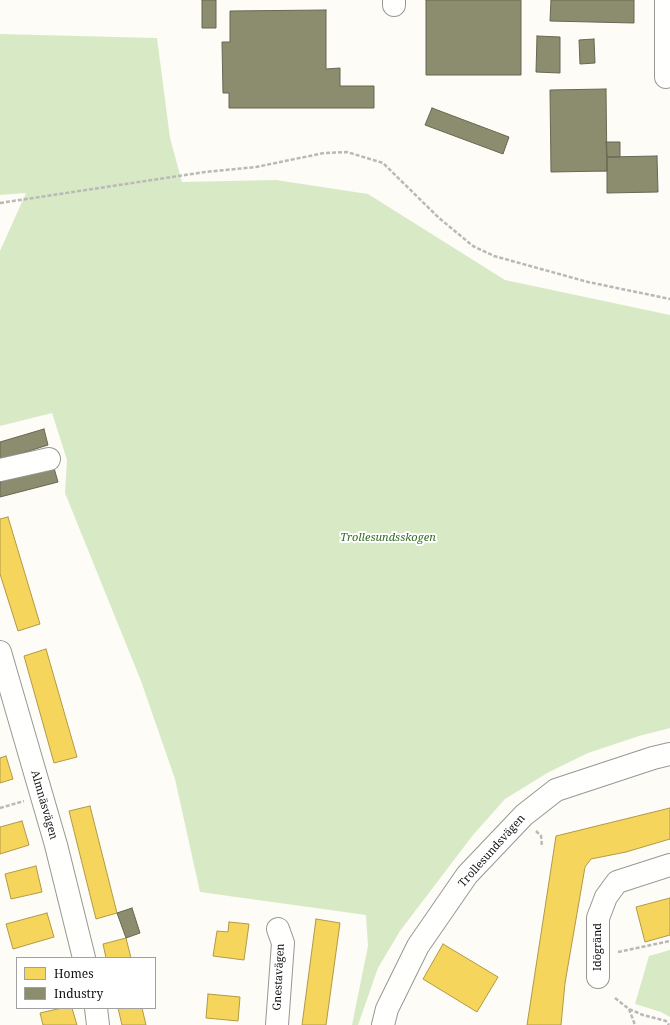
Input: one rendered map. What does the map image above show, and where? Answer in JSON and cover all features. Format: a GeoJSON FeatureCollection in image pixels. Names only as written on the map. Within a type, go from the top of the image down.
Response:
{"type":"FeatureCollection","features":[{"type":"Feature","properties":{"kind":"street"},"geometry":{"type":"LineString","coordinates":[[666,0],[666,77]]}},
{"type":"Feature","properties":{"kind":"street"},"geometry":{"type":"LineString","coordinates":[[0,470],[49,459]]}},
{"type":"Feature","properties":{"kind":"street","name":"Almnäsvägen"},"geometry":{"type":"LineString","coordinates":[[0,652],[41,796],[84,957]]}},
{"type":"Feature","properties":{"kind":"street","name":"Trollesundsvägen"},"geometry":{"type":"LineString","coordinates":[[383,1025],[388,1009],[418,946],[467,875],[524,815],[556,790],[653,758],[670,754]]}},
{"type":"Feature","properties":{"kind":"street","name":"Idögränd"},"geometry":{"type":"LineString","coordinates":[[598,977],[598,918],[606,898],[617,882],[670,865]]}},
{"type":"Feature","properties":{"kind":"street","name":"Gnestavägen"},"geometry":{"type":"LineString","coordinates":[[276,1025],[283,943],[278,929]]}},
{"type":"Feature","properties":{"kind":"street"},"geometry":{"type":"LineString","coordinates":[[96,1009],[98,1025]]}},
{"type":"Feature","properties":{"kind":"path"},"geometry":{"type":"LineString","coordinates":[[0,203],[197,174],[256,167],[324,153],[347,152],[383,162],[439,218],[473,246],[494,256],[588,282],[670,299]]}},
{"type":"Feature","properties":{"kind":"path"},"geometry":{"type":"LineString","coordinates":[[0,808],[41,796]]}},
{"type":"Feature","properties":{"kind":"path"},"geometry":{"type":"LineString","coordinates":[[533,827],[541,836],[542,847]]}},
{"type":"Feature","properties":{"kind":"path"},"geometry":{"type":"LineString","coordinates":[[617,952],[670,941]]}},
{"type":"Feature","properties":{"kind":"path"},"geometry":{"type":"LineString","coordinates":[[615,998],[629,1009],[643,1015],[666,1021],[669,1025]]}},
{"type":"Feature","properties":{"kind":"path"},"geometry":{"type":"LineString","coordinates":[[629,1009],[635,1025]]}},
{"type":"Feature","properties":{"kind":"green space","name":"Trollesundsskogen"},"geometry":{"type":"Polygon","coordinates":[[[0,34],[157,38],[170,138],[182,182],[276,180],[368,194],[505,280],[670,315],[670,728],[639,736],[588,753],[549,772],[505,799],[473,835],[400,931],[378,968],[358,1025],[352,1025],[368,946],[366,915],[200,892],[175,779],[141,681],[65,493],[67,460],[52,413],[0,426],[0,251],[26,193],[0,195],[0,34]]]}},
{"type":"Feature","properties":{"kind":"green space"},"geometry":{"type":"Polygon","coordinates":[[[670,950],[670,1017],[661,1012],[635,1004],[649,956],[670,950]]]}},
{"type":"Feature","properties":{"kind":"building: Homes"},"geometry":{"type":"Polygon","coordinates":[[[8,517],[40,624],[18,631],[0,574],[0,519],[8,517]]]}},
{"type":"Feature","properties":{"kind":"building: Homes"},"geometry":{"type":"Polygon","coordinates":[[[46,649],[77,757],[54,763],[24,656],[46,649]]]}},
{"type":"Feature","properties":{"kind":"building: Homes"},"geometry":{"type":"Polygon","coordinates":[[[6,756],[13,779],[0,783],[0,758],[6,756]]]}},
{"type":"Feature","properties":{"kind":"building: Homes"},"geometry":{"type":"Polygon","coordinates":[[[90,806],[117,913],[96,919],[69,811],[90,806]]]}},
{"type":"Feature","properties":{"kind":"building: Homes"},"geometry":{"type":"Polygon","coordinates":[[[670,808],[670,839],[626,852],[591,859],[585,867],[565,983],[561,1025],[527,1025],[556,836],[670,808]]]}},
{"type":"Feature","properties":{"kind":"building: Homes"},"geometry":{"type":"Polygon","coordinates":[[[22,821],[29,845],[0,854],[0,827],[22,821]]]}},
{"type":"Feature","properties":{"kind":"building: Homes"},"geometry":{"type":"Polygon","coordinates":[[[36,866],[42,892],[11,899],[5,874],[36,866]]]}},
{"type":"Feature","properties":{"kind":"building: Homes"},"geometry":{"type":"Polygon","coordinates":[[[670,898],[670,935],[645,942],[636,907],[670,898]]]}},
{"type":"Feature","properties":{"kind":"building: Homes"},"geometry":{"type":"Polygon","coordinates":[[[47,913],[54,937],[13,949],[6,924],[47,913]]]}},
{"type":"Feature","properties":{"kind":"building: Homes"},"geometry":{"type":"Polygon","coordinates":[[[316,919],[340,923],[326,1025],[302,1025],[316,919]]]}},
{"type":"Feature","properties":{"kind":"building: Homes"},"geometry":{"type":"Polygon","coordinates":[[[229,922],[249,924],[244,960],[213,956],[217,931],[228,932],[229,922]]]}},
{"type":"Feature","properties":{"kind":"building: Homes"},"geometry":{"type":"Polygon","coordinates":[[[126,938],[131,957],[106,957],[103,944],[126,938]]]}},
{"type":"Feature","properties":{"kind":"building: Homes"},"geometry":{"type":"Polygon","coordinates":[[[443,944],[498,977],[477,1012],[423,979],[443,944]]]}},
{"type":"Feature","properties":{"kind":"building: Homes"},"geometry":{"type":"Polygon","coordinates":[[[208,994],[240,997],[238,1021],[206,1018],[208,994]]]}},
{"type":"Feature","properties":{"kind":"building: Homes"},"geometry":{"type":"Polygon","coordinates":[[[58,1009],[72,1009],[77,1025],[43,1025],[40,1013],[58,1009]]]}},
{"type":"Feature","properties":{"kind":"building: Homes"},"geometry":{"type":"Polygon","coordinates":[[[118,1009],[142,1009],[146,1025],[122,1025],[118,1009]]]}},
{"type":"Feature","properties":{"kind":"building: Industry"},"geometry":{"type":"Polygon","coordinates":[[[202,0],[216,0],[216,28],[202,28],[202,0]]]}},
{"type":"Feature","properties":{"kind":"building: Industry"},"geometry":{"type":"Polygon","coordinates":[[[426,0],[521,0],[521,75],[426,75],[426,0]]]}},
{"type":"Feature","properties":{"kind":"building: Industry"},"geometry":{"type":"Polygon","coordinates":[[[551,0],[634,0],[634,23],[550,21],[551,0]]]}},
{"type":"Feature","properties":{"kind":"building: Industry"},"geometry":{"type":"Polygon","coordinates":[[[326,10],[326,69],[340,68],[340,86],[374,86],[374,108],[229,108],[229,93],[223,93],[222,42],[230,42],[230,11],[326,10]]]}},
{"type":"Feature","properties":{"kind":"building: Industry"},"geometry":{"type":"Polygon","coordinates":[[[537,36],[560,37],[560,73],[536,72],[537,36]]]}},
{"type":"Feature","properties":{"kind":"building: Industry"},"geometry":{"type":"Polygon","coordinates":[[[594,39],[595,63],[580,64],[579,40],[594,39]]]}},
{"type":"Feature","properties":{"kind":"building: Industry"},"geometry":{"type":"Polygon","coordinates":[[[606,89],[607,171],[551,172],[550,90],[606,89]]]}},
{"type":"Feature","properties":{"kind":"building: Industry"},"geometry":{"type":"Polygon","coordinates":[[[432,108],[509,137],[503,154],[425,125],[432,108]]]}},
{"type":"Feature","properties":{"kind":"building: Industry"},"geometry":{"type":"Polygon","coordinates":[[[606,142],[620,142],[620,157],[607,157],[606,142]]]}},
{"type":"Feature","properties":{"kind":"building: Industry"},"geometry":{"type":"Polygon","coordinates":[[[657,156],[658,192],[607,193],[607,157],[657,156]]]}},
{"type":"Feature","properties":{"kind":"building: Industry"},"geometry":{"type":"Polygon","coordinates":[[[44,429],[48,445],[0,460],[0,442],[44,429]]]}},
{"type":"Feature","properties":{"kind":"building: Industry"},"geometry":{"type":"Polygon","coordinates":[[[54,468],[58,482],[0,497],[0,482],[54,468]]]}},
{"type":"Feature","properties":{"kind":"building: Industry"},"geometry":{"type":"Polygon","coordinates":[[[132,908],[140,933],[126,938],[117,913],[132,908]]]}}]}
